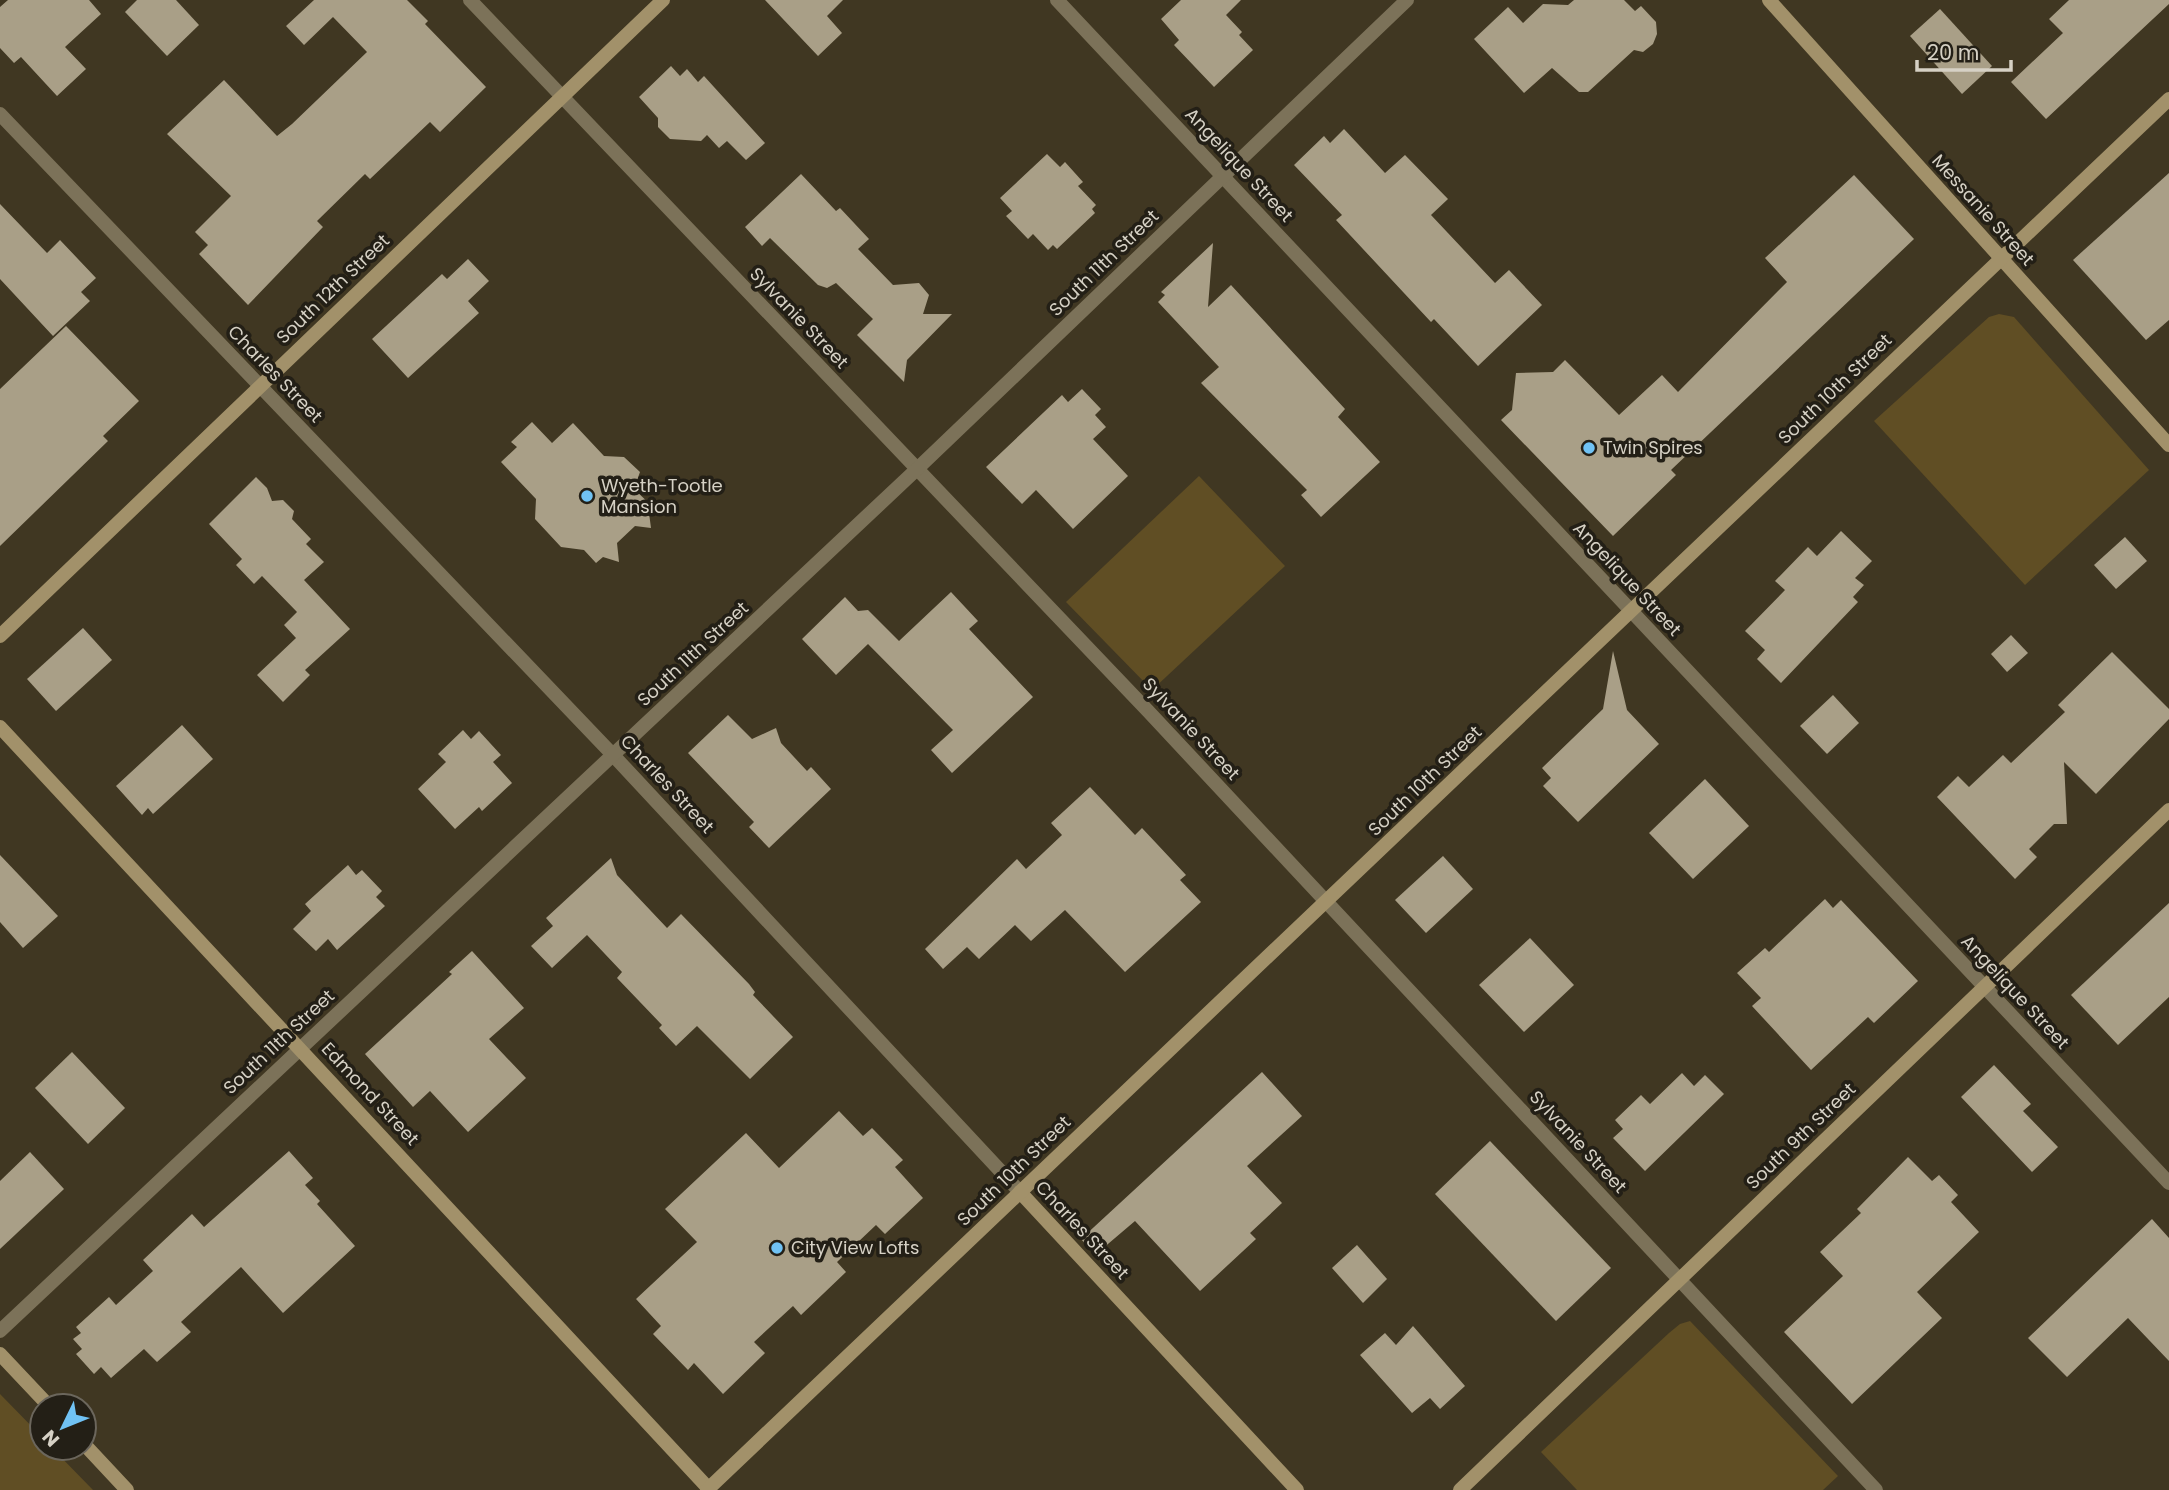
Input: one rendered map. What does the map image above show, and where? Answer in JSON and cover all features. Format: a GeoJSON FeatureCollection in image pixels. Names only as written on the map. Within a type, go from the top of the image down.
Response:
{"type":"FeatureCollection","features":[{"type":"Feature","properties":{"kind":"main road","name":"South 12th Street"},"geometry":{"type":"LineString","coordinates":[[0,636],[663,0]]}},
{"type":"Feature","properties":{"kind":"main road","name":"Messanie Street"},"geometry":{"type":"LineString","coordinates":[[1769,0],[2169,444]]}},
{"type":"Feature","properties":{"kind":"main road","name":"South 10th Street"},"geometry":{"type":"LineString","coordinates":[[708,1489],[2169,99]]}},
{"type":"Feature","properties":{"kind":"main road","name":"Edmond Street"},"geometry":{"type":"LineString","coordinates":[[0,727],[301,1047],[708,1489]]}},
{"type":"Feature","properties":{"kind":"main road","name":"South 9th Street"},"geometry":{"type":"LineString","coordinates":[[1460,1490],[2169,810]]}},
{"type":"Feature","properties":{"kind":"main road","name":"Charles Street"},"geometry":{"type":"LineString","coordinates":[[1020,1192],[1297,1490]]}},
{"type":"Feature","properties":{"kind":"main road"},"geometry":{"type":"LineString","coordinates":[[0,1354],[36,1392]]}},
{"type":"Feature","properties":{"kind":"main road"},"geometry":{"type":"LineString","coordinates":[[98,1459],[127,1490]]}},
{"type":"Feature","properties":{"kind":"street","name":"Sylvanie Street"},"geometry":{"type":"LineString","coordinates":[[470,0],[1326,901],[1877,1490]]}},
{"type":"Feature","properties":{"kind":"street","name":"Angelique Street"},"geometry":{"type":"LineString","coordinates":[[1057,0],[2169,1183]]}},
{"type":"Feature","properties":{"kind":"street","name":"South 11th Street"},"geometry":{"type":"LineString","coordinates":[[0,1331],[917,469],[1408,0]]}},
{"type":"Feature","properties":{"kind":"street","name":"Charles Street"},"geometry":{"type":"LineString","coordinates":[[0,114],[614,755],[1020,1192]]}},
{"type":"Feature","properties":{"kind":"shaded area"},"geometry":{"type":"Polygon","coordinates":[[[1999,314],[2014,317],[2149,470],[2025,585],[1874,421],[1989,317],[1999,314]]]}},
{"type":"Feature","properties":{"kind":"shaded area"},"geometry":{"type":"Polygon","coordinates":[[[1199,476],[1285,566],[1152,690],[1066,602],[1199,476]]]}},
{"type":"Feature","properties":{"kind":"shaded area"},"geometry":{"type":"Polygon","coordinates":[[[1690,1321],[1838,1476],[1823,1490],[1577,1490],[1541,1452],[1669,1333],[1680,1324],[1690,1321]]]}},
{"type":"Feature","properties":{"kind":"shaded area"},"geometry":{"type":"Polygon","coordinates":[[[0,1394],[28,1423],[28,1462],[66,1462],[93,1490],[0,1490],[0,1394]]]}},
{"type":"Feature","properties":{"kind":"building"},"geometry":{"type":"Polygon","coordinates":[[[8,0],[89,0],[101,14],[65,47],[86,69],[57,96],[21,57],[14,63],[0,48],[0,7],[8,0]]]}},
{"type":"Feature","properties":{"kind":"building"},"geometry":{"type":"Polygon","coordinates":[[[137,0],[176,0],[199,25],[167,56],[125,12],[137,0]]]}},
{"type":"Feature","properties":{"kind":"building"},"geometry":{"type":"Polygon","coordinates":[[[314,0],[407,0],[428,21],[425,24],[486,87],[440,132],[430,122],[370,179],[365,174],[317,221],[323,227],[248,305],[199,254],[208,245],[195,232],[231,196],[167,134],[224,80],[277,136],[292,124],[367,52],[333,17],[304,45],[286,26],[314,0]]]}},
{"type":"Feature","properties":{"kind":"building"},"geometry":{"type":"Polygon","coordinates":[[[765,0],[843,0],[827,16],[842,33],[818,56],[765,0]]]}},
{"type":"Feature","properties":{"kind":"building"},"geometry":{"type":"Polygon","coordinates":[[[1181,0],[1241,0],[1226,15],[1242,32],[1239,35],[1253,50],[1214,87],[1174,45],[1179,40],[1161,19],[1181,0]]]}},
{"type":"Feature","properties":{"kind":"building"},"geometry":{"type":"Polygon","coordinates":[[[1574,0],[1624,0],[1635,11],[1641,6],[1656,22],[1657,34],[1653,44],[1643,52],[1634,50],[1588,92],[1579,92],[1552,68],[1524,93],[1474,39],[1508,7],[1523,23],[1543,4],[1568,5],[1574,0]]]}},
{"type":"Feature","properties":{"kind":"building"},"geometry":{"type":"Polygon","coordinates":[[[2069,0],[2169,0],[2169,4],[2046,119],[2011,82],[2063,33],[2049,19],[2069,0]]]}},
{"type":"Feature","properties":{"kind":"building"},"geometry":{"type":"Polygon","coordinates":[[[1940,9],[1992,66],[1962,94],[1910,36],[1940,9]]]}},
{"type":"Feature","properties":{"kind":"building"},"geometry":{"type":"Polygon","coordinates":[[[671,66],[680,76],[687,69],[698,82],[704,76],[765,143],[746,160],[727,141],[719,148],[707,135],[701,141],[670,139],[658,127],[658,118],[639,97],[671,66]]]}},
{"type":"Feature","properties":{"kind":"building"},"geometry":{"type":"Polygon","coordinates":[[[1344,129],[1385,173],[1405,155],[1448,199],[1431,215],[1495,283],[1509,270],[1542,305],[1478,366],[1434,319],[1431,322],[1336,220],[1342,215],[1294,165],[1324,136],[1330,143],[1344,129]]]}},
{"type":"Feature","properties":{"kind":"building"},"geometry":{"type":"Polygon","coordinates":[[[1047,154],[1060,167],[1065,162],[1083,182],[1078,186],[1096,205],[1092,209],[1095,213],[1057,249],[1053,245],[1048,250],[1033,234],[1028,239],[1006,216],[1012,211],[1000,198],[1047,154]]]}},
{"type":"Feature","properties":{"kind":"building"},"geometry":{"type":"Polygon","coordinates":[[[2169,173],[2169,320],[2146,340],[2073,260],[2169,173]]]}},
{"type":"Feature","properties":{"kind":"building"},"geometry":{"type":"Polygon","coordinates":[[[801,174],[836,211],[840,208],[869,239],[858,249],[893,285],[919,283],[929,295],[923,314],[952,314],[907,360],[904,382],[857,335],[873,319],[836,283],[827,288],[818,285],[770,238],[762,246],[745,227],[801,174]]]}},
{"type":"Feature","properties":{"kind":"building"},"geometry":{"type":"Polygon","coordinates":[[[1854,175],[1914,239],[1671,470],[1676,475],[1613,536],[1501,420],[1512,410],[1516,373],[1553,372],[1565,360],[1619,415],[1662,375],[1678,392],[1787,282],[1765,258],[1854,175]]]}},
{"type":"Feature","properties":{"kind":"building"},"geometry":{"type":"Polygon","coordinates":[[[0,204],[47,253],[60,240],[96,278],[81,292],[90,301],[53,336],[0,279],[0,204]]]}},
{"type":"Feature","properties":{"kind":"building"},"geometry":{"type":"Polygon","coordinates":[[[1213,243],[1208,307],[1231,285],[1345,409],[1338,417],[1380,462],[1321,517],[1301,495],[1307,490],[1201,383],[1219,367],[1158,302],[1165,295],[1161,292],[1213,243]]]}},
{"type":"Feature","properties":{"kind":"building"},"geometry":{"type":"Polygon","coordinates":[[[468,259],[489,281],[468,301],[479,313],[408,378],[372,339],[442,274],[447,279],[468,259]]]}},
{"type":"Feature","properties":{"kind":"building"},"geometry":{"type":"Polygon","coordinates":[[[66,326],[139,401],[103,436],[108,441],[0,546],[0,389],[66,326]]]}},
{"type":"Feature","properties":{"kind":"building"},"geometry":{"type":"Polygon","coordinates":[[[1082,389],[1101,409],[1095,415],[1106,427],[1093,439],[1128,476],[1073,529],[1036,490],[1022,504],[986,467],[1062,395],[1068,402],[1082,389]]]}},
{"type":"Feature","properties":{"kind":"building","name":"Wyeth-Tootle Mansion"},"geometry":{"type":"Polygon","coordinates":[[[532,422],[552,443],[573,423],[604,456],[624,457],[640,472],[634,489],[654,508],[649,513],[651,528],[635,526],[617,543],[619,562],[603,557],[596,563],[584,550],[561,547],[535,519],[536,499],[501,462],[517,447],[511,442],[532,422]]]}},
{"type":"Feature","properties":{"kind":"building"},"geometry":{"type":"Polygon","coordinates":[[[256,477],[267,488],[272,501],[283,500],[294,511],[292,519],[311,539],[306,544],[324,562],[304,580],[350,629],[305,670],[310,675],[283,702],[257,675],[296,638],[284,625],[297,612],[262,576],[254,584],[236,565],[242,559],[209,524],[256,477]]]}},
{"type":"Feature","properties":{"kind":"building"},"geometry":{"type":"Polygon","coordinates":[[[1841,531],[1872,561],[1855,578],[1864,585],[1853,597],[1858,602],[1781,683],[1757,659],[1765,650],[1745,631],[1785,590],[1775,581],[1808,547],[1817,556],[1841,531]]]}},
{"type":"Feature","properties":{"kind":"building"},"geometry":{"type":"Polygon","coordinates":[[[2125,537],[2147,561],[2116,589],[2094,565],[2125,537]]]}},
{"type":"Feature","properties":{"kind":"building"},"geometry":{"type":"Polygon","coordinates":[[[951,592],[978,621],[969,629],[1033,697],[952,773],[931,750],[953,730],[868,644],[836,675],[802,639],[845,597],[858,611],[868,610],[899,641],[951,592]]]}},
{"type":"Feature","properties":{"kind":"building"},"geometry":{"type":"Polygon","coordinates":[[[83,628],[112,660],[56,711],[27,679],[83,628]]]}},
{"type":"Feature","properties":{"kind":"building"},"geometry":{"type":"Polygon","coordinates":[[[2011,635],[2028,653],[2007,672],[1991,654],[2011,635]]]}},
{"type":"Feature","properties":{"kind":"building"},"geometry":{"type":"Polygon","coordinates":[[[1613,651],[1627,710],[1659,744],[1578,822],[1543,786],[1551,778],[1542,768],[1603,709],[1613,651]]]}},
{"type":"Feature","properties":{"kind":"building"},"geometry":{"type":"Polygon","coordinates":[[[2112,652],[2169,709],[2169,719],[2096,794],[2064,762],[2067,824],[2054,824],[2029,849],[2037,857],[2015,879],[1937,797],[1958,776],[1969,787],[2003,755],[2011,763],[2065,712],[2058,705],[2112,652]]]}},
{"type":"Feature","properties":{"kind":"building"},"geometry":{"type":"Polygon","coordinates":[[[1833,695],[1859,723],[1827,754],[1800,726],[1833,695]]]}},
{"type":"Feature","properties":{"kind":"building"},"geometry":{"type":"Polygon","coordinates":[[[728,715],[752,739],[776,728],[781,743],[807,771],[811,767],[831,789],[769,848],[749,827],[754,822],[688,753],[728,715]]]}},
{"type":"Feature","properties":{"kind":"building"},"geometry":{"type":"Polygon","coordinates":[[[182,725],[213,759],[153,814],[148,808],[142,815],[116,786],[182,725]]]}},
{"type":"Feature","properties":{"kind":"building"},"geometry":{"type":"Polygon","coordinates":[[[463,730],[471,739],[479,731],[501,755],[493,762],[512,783],[482,811],[479,807],[455,829],[418,789],[446,762],[438,754],[463,730]]]}},
{"type":"Feature","properties":{"kind":"building"},"geometry":{"type":"Polygon","coordinates":[[[1705,779],[1749,826],[1693,879],[1649,833],[1705,779]]]}},
{"type":"Feature","properties":{"kind":"building"},"geometry":{"type":"Polygon","coordinates":[[[1090,787],[1135,835],[1142,828],[1186,875],[1180,880],[1201,902],[1125,972],[1065,910],[1031,941],[1015,925],[979,959],[967,947],[943,969],[925,949],[1017,859],[1026,869],[1062,835],[1051,823],[1090,787]]]}},
{"type":"Feature","properties":{"kind":"building"},"geometry":{"type":"Polygon","coordinates":[[[0,855],[58,916],[23,948],[0,922],[0,855]]]}},
{"type":"Feature","properties":{"kind":"building"},"geometry":{"type":"Polygon","coordinates":[[[1443,856],[1473,889],[1426,933],[1395,900],[1443,856]]]}},
{"type":"Feature","properties":{"kind":"building"},"geometry":{"type":"Polygon","coordinates":[[[611,858],[617,875],[667,928],[681,914],[749,984],[755,992],[753,995],[793,1037],[750,1079],[697,1026],[676,1046],[659,1028],[662,1025],[617,978],[622,972],[587,935],[552,968],[531,946],[553,926],[546,918],[611,858]]]}},
{"type":"Feature","properties":{"kind":"building"},"geometry":{"type":"Polygon","coordinates":[[[348,865],[356,875],[362,870],[382,891],[376,897],[385,906],[337,950],[328,939],[316,951],[293,929],[311,911],[305,904],[348,865]]]}},
{"type":"Feature","properties":{"kind":"building"},"geometry":{"type":"Polygon","coordinates":[[[1825,899],[1833,908],[1841,900],[1918,981],[1874,1023],[1868,1017],[1811,1070],[1752,1006],[1761,998],[1737,973],[1765,948],[1769,952],[1825,899]]]}},
{"type":"Feature","properties":{"kind":"building"},"geometry":{"type":"Polygon","coordinates":[[[2169,903],[2169,997],[2118,1045],[2071,995],[2169,903]]]}},
{"type":"Feature","properties":{"kind":"building"},"geometry":{"type":"Polygon","coordinates":[[[1530,938],[1574,985],[1524,1032],[1479,985],[1530,938]]]}},
{"type":"Feature","properties":{"kind":"building"},"geometry":{"type":"Polygon","coordinates":[[[472,951],[524,1008],[489,1039],[526,1078],[468,1132],[430,1091],[413,1107],[365,1054],[452,974],[449,972],[472,951]]]}},
{"type":"Feature","properties":{"kind":"building"},"geometry":{"type":"Polygon","coordinates":[[[72,1052],[125,1108],[88,1144],[35,1088],[72,1052]]]}},
{"type":"Feature","properties":{"kind":"building"},"geometry":{"type":"Polygon","coordinates":[[[1994,1065],[2031,1104],[2023,1111],[2058,1147],[2032,1172],[1961,1097],[1994,1065]]]}},
{"type":"Feature","properties":{"kind":"building"},"geometry":{"type":"Polygon","coordinates":[[[1262,1072],[1302,1116],[1247,1166],[1282,1203],[1250,1233],[1256,1239],[1200,1291],[1135,1221],[1095,1255],[1081,1239],[1262,1072]]]}},
{"type":"Feature","properties":{"kind":"building"},"geometry":{"type":"Polygon","coordinates":[[[1682,1073],[1694,1086],[1705,1075],[1724,1094],[1645,1171],[1613,1138],[1623,1129],[1615,1120],[1641,1095],[1650,1104],[1682,1073]]]}},
{"type":"Feature","properties":{"kind":"building","name":"City View Lofts"},"geometry":{"type":"Polygon","coordinates":[[[839,1111],[863,1136],[872,1128],[903,1160],[895,1167],[923,1198],[885,1234],[876,1225],[837,1262],[846,1272],[801,1315],[793,1306],[754,1342],[765,1353],[723,1394],[694,1363],[688,1370],[653,1334],[661,1326],[636,1299],[697,1242],[665,1209],[746,1133],[779,1168],[839,1111]]]}},
{"type":"Feature","properties":{"kind":"building"},"geometry":{"type":"Polygon","coordinates":[[[1490,1141],[1611,1268],[1556,1321],[1435,1194],[1490,1141]]]}},
{"type":"Feature","properties":{"kind":"building"},"geometry":{"type":"Polygon","coordinates":[[[289,1151],[313,1178],[305,1185],[320,1201],[317,1204],[355,1246],[283,1313],[241,1267],[181,1322],[191,1332],[157,1362],[144,1349],[111,1378],[101,1367],[94,1374],[76,1354],[82,1349],[73,1339],[81,1333],[76,1327],[109,1297],[116,1305],[153,1271],[143,1260],[192,1214],[204,1227],[289,1151]]]}},
{"type":"Feature","properties":{"kind":"building"},"geometry":{"type":"Polygon","coordinates":[[[30,1152],[64,1189],[0,1249],[0,1181],[30,1152]]]}},
{"type":"Feature","properties":{"kind":"building"},"geometry":{"type":"Polygon","coordinates":[[[1908,1157],[1932,1181],[1939,1175],[1958,1195],[1951,1202],[1979,1232],[1917,1292],[1942,1318],[1852,1404],[1784,1332],[1843,1276],[1820,1252],[1861,1213],[1857,1209],[1908,1157]]]}},
{"type":"Feature","properties":{"kind":"building"},"geometry":{"type":"Polygon","coordinates":[[[2152,1219],[2169,1238],[2169,1361],[2128,1318],[2067,1377],[2028,1338],[2152,1219]]]}},
{"type":"Feature","properties":{"kind":"building"},"geometry":{"type":"Polygon","coordinates":[[[1357,1245],[1387,1279],[1363,1303],[1332,1268],[1357,1245]]]}},
{"type":"Feature","properties":{"kind":"building"},"geometry":{"type":"Polygon","coordinates":[[[1413,1326],[1465,1386],[1440,1409],[1430,1398],[1412,1413],[1360,1355],[1385,1333],[1396,1345],[1413,1326]]]}},
{"type":"Feature","properties":{"kind":"place","name":"Twin Spires"},"geometry":{"type":"Point","coordinates":[1589,448]}},
{"type":"Feature","properties":{"kind":"place","name":"Wyeth-Tootle Mansion"},"geometry":{"type":"Point","coordinates":[587,496]}},
{"type":"Feature","properties":{"kind":"place","name":"City View Lofts"},"geometry":{"type":"Point","coordinates":[777,1248]}}]}
